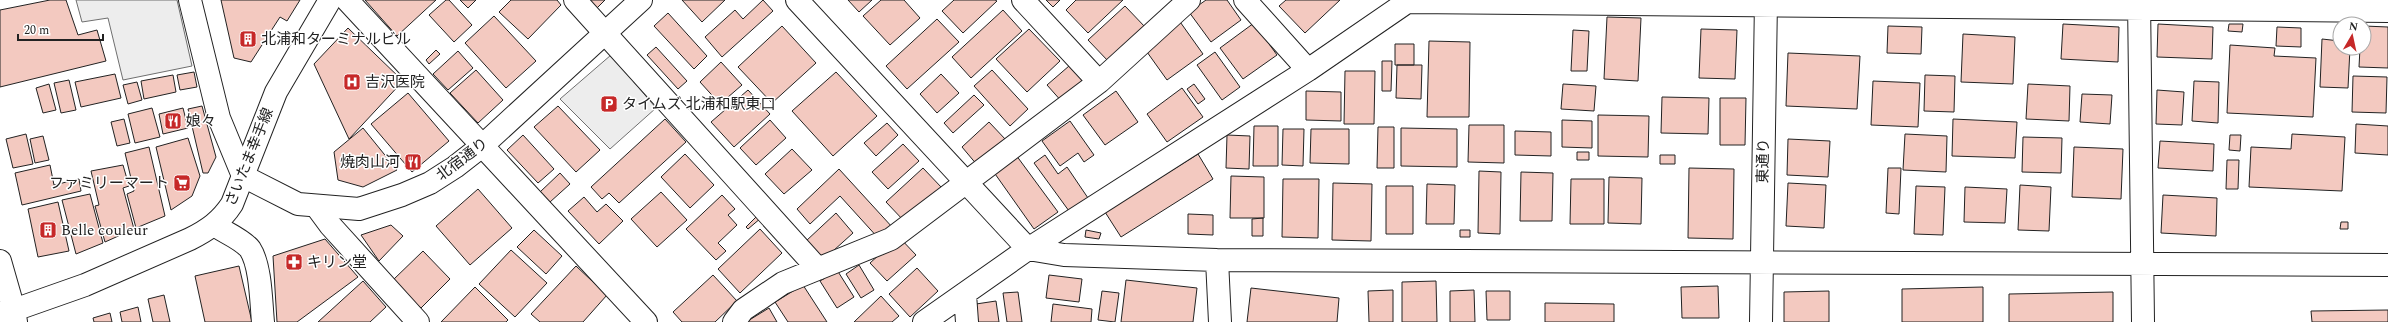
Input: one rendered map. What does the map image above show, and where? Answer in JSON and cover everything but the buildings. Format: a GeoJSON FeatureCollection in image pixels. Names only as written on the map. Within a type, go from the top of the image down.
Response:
{"type":"FeatureCollection","features":[{"type":"Feature","properties":{"kind":"street"},"geometry":{"type":"LineString","coordinates":[[190,0],[219,118],[243,176]]}},
{"type":"Feature","properties":{"kind":"street","name":"さいたま幸手線"},"geometry":{"type":"LineString","coordinates":[[10,315],[85,285],[190,239],[214,225],[224,217],[232,204],[276,92],[330,0]]}},
{"type":"Feature","properties":{"kind":"street"},"geometry":{"type":"LineString","coordinates":[[347,0],[646,322]]}},
{"type":"Feature","properties":{"kind":"street"},"geometry":{"type":"LineString","coordinates":[[575,0],[818,269]]}},
{"type":"Feature","properties":{"kind":"street","name":"北宿通り"},"geometry":{"type":"LineString","coordinates":[[243,176],[298,204],[359,209],[430,183],[455,167],[482,146],[641,0]]}},
{"type":"Feature","properties":{"kind":"street"},"geometry":{"type":"LineString","coordinates":[[797,0],[1028,249],[1064,255],[1217,260],[1761,261],[2388,265]]}},
{"type":"Feature","properties":{"kind":"street"},"geometry":{"type":"LineString","coordinates":[[1023,0],[1099,82]]}},
{"type":"Feature","properties":{"kind":"street"},"geometry":{"type":"LineString","coordinates":[[734,322],[743,310],[783,283],[891,239],[1099,82],[1189,0]]}},
{"type":"Feature","properties":{"kind":"street"},"geometry":{"type":"LineString","coordinates":[[1245,0],[1308,70]]}},
{"type":"Feature","properties":{"kind":"street"},"geometry":{"type":"LineString","coordinates":[[924,322],[1028,249],[1308,70],[1409,1],[2139,5],[2388,11]]}},
{"type":"Feature","properties":{"kind":"street","name":"東通り"},"geometry":{"type":"LineString","coordinates":[[1761,322],[1766,3]]}},
{"type":"Feature","properties":{"kind":"street"},"geometry":{"type":"LineString","coordinates":[[2139,5],[2144,264],[2143,322]]}},
{"type":"Feature","properties":{"kind":"street"},"geometry":{"type":"LineString","coordinates":[[316,206],[330,225],[418,322]]}},
{"type":"Feature","properties":{"kind":"street"},"geometry":{"type":"LineString","coordinates":[[214,225],[250,249],[258,275],[263,322]]}},
{"type":"Feature","properties":{"kind":"street"},"geometry":{"type":"LineString","coordinates":[[1217,260],[1220,322]]}},
{"type":"Feature","properties":{"kind":"street"},"geometry":{"type":"LineString","coordinates":[[0,261],[10,315]]}},
{"type":"Feature","properties":{"kind":"street"},"geometry":{"type":"LineString","coordinates":[[965,294],[967,322]]}},
{"type":"Feature","properties":{"kind":"shaded area"},"geometry":{"type":"Polygon","coordinates":[[[76,0],[177,0],[192,66],[123,80],[108,18],[82,22],[76,0]]]}},
{"type":"Feature","properties":{"kind":"shaded area","name":"タイムズ 北浦和駅東口"},"geometry":{"type":"Polygon","coordinates":[[[611,55],[656,108],[610,149],[560,99],[611,55]]]}},
{"type":"Feature","properties":{"kind":"place","name":"北浦和ターミナルビル"},"geometry":{"type":"Point","coordinates":[248,39]}},
{"type":"Feature","properties":{"kind":"place","name":"吉沢医院"},"geometry":{"type":"Point","coordinates":[352,82]}},
{"type":"Feature","properties":{"kind":"place","name":"タイムズ 北浦和駅東口"},"geometry":{"type":"Point","coordinates":[609,104]}},
{"type":"Feature","properties":{"kind":"place","name":"娘々"},"geometry":{"type":"Point","coordinates":[173,121]}},
{"type":"Feature","properties":{"kind":"place","name":"焼肉山河"},"geometry":{"type":"Point","coordinates":[413,162]}},
{"type":"Feature","properties":{"kind":"place","name":"ファミリーマート"},"geometry":{"type":"Point","coordinates":[182,183]}},
{"type":"Feature","properties":{"kind":"place","name":"Belle couleur"},"geometry":{"type":"Point","coordinates":[48,230]}},
{"type":"Feature","properties":{"kind":"place","name":"キリン堂"},"geometry":{"type":"Point","coordinates":[294,262]}}]}
